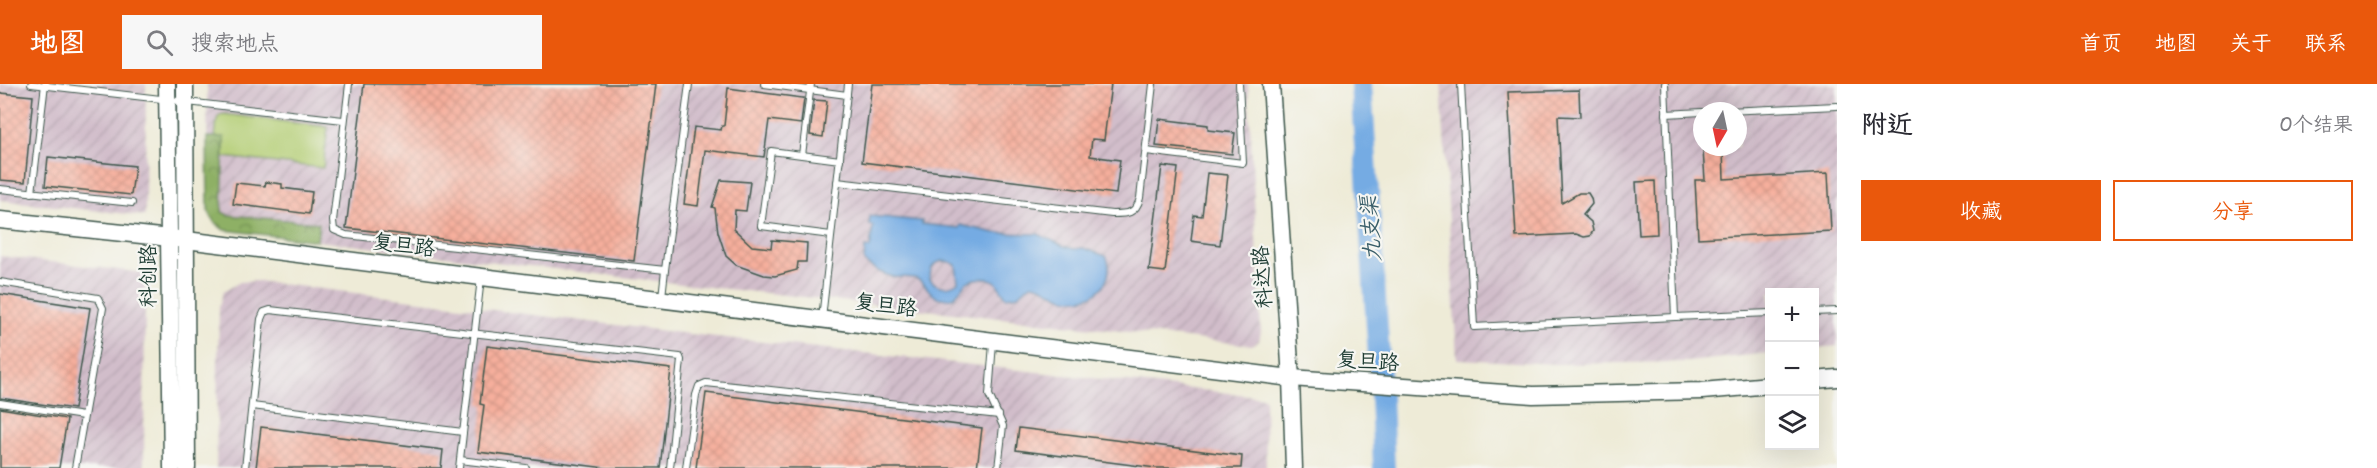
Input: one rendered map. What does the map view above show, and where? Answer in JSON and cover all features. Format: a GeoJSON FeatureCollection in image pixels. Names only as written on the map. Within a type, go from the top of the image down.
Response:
{"type":"FeatureCollection","features":[{"type":"Feature","properties":{"kind":"street","name":"科创路"},"geometry":{"type":"LineString","coordinates":[[172,468],[185,84]]}},
{"type":"Feature","properties":{"kind":"street","name":"科达路"},"geometry":{"type":"LineString","coordinates":[[1271,84],[1291,378],[1294,468]]}},
{"type":"Feature","properties":{"kind":"street","name":"科创路"},"geometry":{"type":"LineString","coordinates":[[167,92],[178,240],[187,468]]}},
{"type":"Feature","properties":{"kind":"street","name":"复旦路"},"geometry":{"type":"LineString","coordinates":[[0,220],[481,277],[1291,378],[1533,395],[1702,391],[1765,385]]}},
{"type":"Feature","properties":{"kind":"street"},"geometry":{"type":"LineString","coordinates":[[1819,380],[1837,378]]}},
{"type":"Feature","properties":{"kind":"lane"},"geometry":{"type":"LineString","coordinates":[[31,84],[167,92],[185,102],[343,120]]}},
{"type":"Feature","properties":{"kind":"lane"},"geometry":{"type":"LineString","coordinates":[[349,84],[343,120],[334,230],[346,235],[664,270]]}},
{"type":"Feature","properties":{"kind":"lane"},"geometry":{"type":"LineString","coordinates":[[662,300],[689,84]]}},
{"type":"Feature","properties":{"kind":"lane"},"geometry":{"type":"LineString","coordinates":[[764,84],[811,87],[847,95]]}},
{"type":"Feature","properties":{"kind":"lane"},"geometry":{"type":"LineString","coordinates":[[822,320],[848,84]]}},
{"type":"Feature","properties":{"kind":"lane"},"geometry":{"type":"LineString","coordinates":[[837,182],[1112,214],[1130,214],[1138,207],[1140,198],[1153,84]]}},
{"type":"Feature","properties":{"kind":"lane"},"geometry":{"type":"LineString","coordinates":[[1146,151],[1243,162],[1239,84]]}},
{"type":"Feature","properties":{"kind":"lane"},"geometry":{"type":"LineString","coordinates":[[1461,84],[1474,327],[1765,313]]}},
{"type":"Feature","properties":{"kind":"lane"},"geometry":{"type":"LineString","coordinates":[[1665,84],[1675,317]]}},
{"type":"Feature","properties":{"kind":"lane"},"geometry":{"type":"LineString","coordinates":[[32,193],[44,85]]}},
{"type":"Feature","properties":{"kind":"lane"},"geometry":{"type":"LineString","coordinates":[[802,155],[811,87]]}},
{"type":"Feature","properties":{"kind":"lane"},"geometry":{"type":"LineString","coordinates":[[1747,110],[1837,106]]}},
{"type":"Feature","properties":{"kind":"lane"},"geometry":{"type":"LineString","coordinates":[[1666,114],[1693,112]]}},
{"type":"Feature","properties":{"kind":"lane"},"geometry":{"type":"LineString","coordinates":[[831,235],[761,226],[771,151],[840,160]]}},
{"type":"Feature","properties":{"kind":"lane"},"geometry":{"type":"LineString","coordinates":[[0,189],[132,202]]}},
{"type":"Feature","properties":{"kind":"lane"},"geometry":{"type":"LineString","coordinates":[[459,468],[481,277]]}},
{"type":"Feature","properties":{"kind":"lane"},"geometry":{"type":"LineString","coordinates":[[0,282],[98,298],[103,308],[75,468]]}},
{"type":"Feature","properties":{"kind":"lane"},"geometry":{"type":"LineString","coordinates":[[245,468],[261,319],[264,312],[270,310],[680,357],[670,468]]}},
{"type":"Feature","properties":{"kind":"lane"},"geometry":{"type":"LineString","coordinates":[[1819,312],[1837,311]]}},
{"type":"Feature","properties":{"kind":"lane"},"geometry":{"type":"LineString","coordinates":[[993,341],[988,395],[1003,426],[998,468]]}},
{"type":"Feature","properties":{"kind":"lane"},"geometry":{"type":"LineString","coordinates":[[686,468],[696,395],[699,386],[706,383],[999,415]]}},
{"type":"Feature","properties":{"kind":"lane"},"geometry":{"type":"LineString","coordinates":[[0,403],[83,416]]}},
{"type":"Feature","properties":{"kind":"lane"},"geometry":{"type":"LineString","coordinates":[[252,406],[463,432]]}},
{"type":"Feature","properties":{"kind":"lane"},"geometry":{"type":"LineString","coordinates":[[459,460],[526,468]]}},
{"type":"Feature","properties":{"kind":"shaded area"},"geometry":{"type":"Polygon","coordinates":[[[0,84],[146,84],[145,216],[0,200],[0,84]]]}},
{"type":"Feature","properties":{"kind":"shaded area"},"geometry":{"type":"Polygon","coordinates":[[[207,84],[1248,84],[1261,332],[1259,341],[1252,345],[690,285],[224,230],[214,222],[208,210],[207,84]]]}},
{"type":"Feature","properties":{"kind":"shaded area"},"geometry":{"type":"Polygon","coordinates":[[[1441,84],[1837,84],[1837,346],[1819,348],[1819,288],[1765,288],[1765,353],[1688,362],[1555,364],[1457,359],[1441,84]]]}},
{"type":"Feature","properties":{"kind":"shaded area"},"geometry":{"type":"Polygon","coordinates":[[[0,256],[145,273],[144,468],[0,468],[0,256]]]}},
{"type":"Feature","properties":{"kind":"shaded area"},"geometry":{"type":"Polygon","coordinates":[[[257,281],[690,334],[1265,397],[1266,468],[216,468],[219,307],[223,292],[240,282],[257,281]]]}},
{"type":"Feature","properties":{"kind":"green space"},"geometry":{"type":"Polygon","coordinates":[[[224,114],[328,127],[323,168],[224,157],[224,138],[215,137],[217,119],[224,114]]]}},
{"type":"Feature","properties":{"kind":"green space"},"geometry":{"type":"Polygon","coordinates":[[[207,137],[224,137],[222,212],[228,215],[319,223],[317,241],[224,230],[214,222],[208,210],[207,137]]]}},
{"type":"Feature","properties":{"kind":"water"},"geometry":{"type":"Polygon","coordinates":[[[870,216],[922,221],[922,224],[959,228],[960,225],[995,233],[1038,234],[1064,246],[1074,249],[1083,248],[1106,256],[1109,266],[1108,276],[1097,292],[1080,299],[1062,297],[1031,284],[1019,295],[1006,297],[995,281],[987,278],[967,282],[953,298],[939,298],[917,279],[890,276],[864,262],[865,247],[870,248],[873,226],[869,225],[870,216]],[[942,261],[934,265],[930,275],[933,282],[940,286],[947,286],[958,282],[956,265],[942,261]]]}},
{"type":"Feature","properties":{"kind":"building"},"geometry":{"type":"Polygon","coordinates":[[[364,84],[656,84],[634,261],[346,228],[364,84]]]}},
{"type":"Feature","properties":{"kind":"building"},"geometry":{"type":"Polygon","coordinates":[[[872,84],[1111,84],[1104,140],[1092,139],[1090,156],[1120,160],[1116,194],[862,162],[872,84]]]}},
{"type":"Feature","properties":{"kind":"building"},"geometry":{"type":"Polygon","coordinates":[[[728,88],[804,98],[801,124],[769,120],[764,157],[705,150],[698,206],[684,204],[694,127],[721,130],[724,126],[728,88]]]}},
{"type":"Feature","properties":{"kind":"building"},"geometry":{"type":"Polygon","coordinates":[[[1579,90],[1580,117],[1558,116],[1562,203],[1579,193],[1588,193],[1592,204],[1583,215],[1591,222],[1593,231],[1590,236],[1584,237],[1576,234],[1516,237],[1508,92],[1579,90]]]}},
{"type":"Feature","properties":{"kind":"building"},"geometry":{"type":"Polygon","coordinates":[[[0,93],[33,96],[25,182],[0,180],[0,93]]]}},
{"type":"Feature","properties":{"kind":"building"},"geometry":{"type":"Polygon","coordinates":[[[814,100],[827,101],[823,137],[810,135],[814,100]]]}},
{"type":"Feature","properties":{"kind":"building"},"geometry":{"type":"Polygon","coordinates":[[[1159,119],[1208,125],[1208,130],[1235,133],[1232,154],[1156,146],[1159,119]]]}},
{"type":"Feature","properties":{"kind":"building"},"geometry":{"type":"Polygon","coordinates":[[[1703,156],[1723,156],[1724,179],[1828,173],[1831,231],[1698,238],[1695,180],[1705,180],[1703,156]]]}},
{"type":"Feature","properties":{"kind":"building"},"geometry":{"type":"Polygon","coordinates":[[[48,157],[135,166],[131,195],[45,186],[48,157]]]}},
{"type":"Feature","properties":{"kind":"building"},"geometry":{"type":"Polygon","coordinates":[[[1162,166],[1178,168],[1165,272],[1149,270],[1162,166]]]}},
{"type":"Feature","properties":{"kind":"building"},"geometry":{"type":"Polygon","coordinates":[[[1207,173],[1228,175],[1220,245],[1191,241],[1194,215],[1202,216],[1207,173]]]}},
{"type":"Feature","properties":{"kind":"building"},"geometry":{"type":"Polygon","coordinates":[[[721,180],[750,182],[746,211],[735,210],[734,229],[752,246],[771,248],[772,240],[807,243],[806,262],[798,262],[797,270],[775,276],[764,275],[736,265],[726,256],[718,232],[715,208],[712,207],[721,180]]]}},
{"type":"Feature","properties":{"kind":"building"},"geometry":{"type":"Polygon","coordinates":[[[1655,181],[1657,234],[1639,235],[1636,182],[1655,181]]]}},
{"type":"Feature","properties":{"kind":"building"},"geometry":{"type":"Polygon","coordinates":[[[266,182],[282,184],[282,188],[312,192],[309,214],[233,204],[236,183],[265,186],[266,182]]]}},
{"type":"Feature","properties":{"kind":"building"},"geometry":{"type":"Polygon","coordinates":[[[0,294],[90,308],[74,409],[0,398],[0,294]]]}},
{"type":"Feature","properties":{"kind":"building"},"geometry":{"type":"Polygon","coordinates":[[[487,346],[671,369],[660,468],[606,468],[478,452],[484,405],[480,404],[487,346]]]}},
{"type":"Feature","properties":{"kind":"building"},"geometry":{"type":"Polygon","coordinates":[[[706,393],[982,428],[977,468],[696,468],[706,393]]]}},
{"type":"Feature","properties":{"kind":"building"},"geometry":{"type":"Polygon","coordinates":[[[0,408],[67,419],[59,468],[0,468],[0,408]]]}},
{"type":"Feature","properties":{"kind":"building"},"geometry":{"type":"Polygon","coordinates":[[[261,427],[443,450],[441,468],[256,468],[261,427]]]}},
{"type":"Feature","properties":{"kind":"building"},"geometry":{"type":"Polygon","coordinates":[[[1019,428],[1242,456],[1241,468],[1156,468],[1016,450],[1019,428]]]}},
{"type":"Feature","properties":{"kind":"waterway","name":"九支渠"},"geometry":{"type":"LineString","coordinates":[[1361,84],[1380,373]]}},
{"type":"Feature","properties":{"kind":"waterway","name":"九支渠"},"geometry":{"type":"LineString","coordinates":[[1381,396],[1384,468]]}}]}
